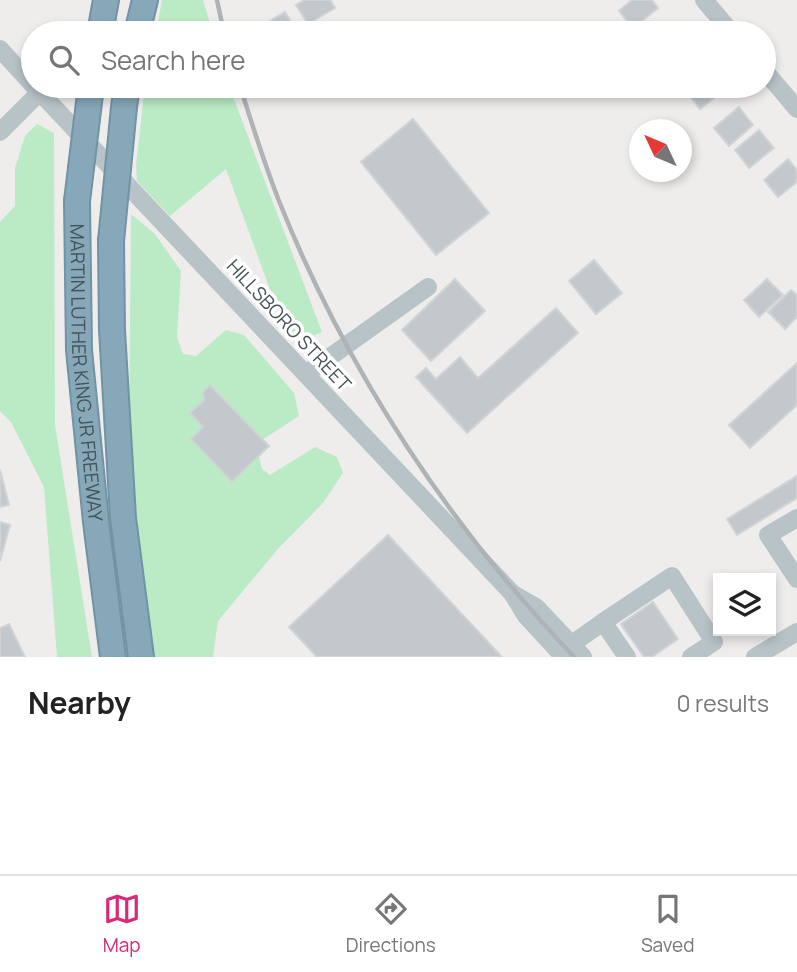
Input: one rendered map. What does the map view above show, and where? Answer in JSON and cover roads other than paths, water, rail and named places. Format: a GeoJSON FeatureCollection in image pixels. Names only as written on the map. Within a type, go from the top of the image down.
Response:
{"type":"FeatureCollection","features":[{"type":"Feature","properties":{"kind":"highway"},"geometry":{"type":"LineString","coordinates":[[102,21],[106,0]]}},
{"type":"Feature","properties":{"kind":"highway"},"geometry":{"type":"LineString","coordinates":[[140,21],[145,0]]}},
{"type":"Feature","properties":{"kind":"highway","name":"MARTIN LUTHER KING JR FREEWAY"},"geometry":{"type":"LineString","coordinates":[[90,98],[77,201],[79,350],[113,657]]}},
{"type":"Feature","properties":{"kind":"highway","name":"MARTIN LUTHER KING JR FREEWAY"},"geometry":{"type":"LineString","coordinates":[[126,98],[111,241],[112,330],[123,518],[141,657]]}},
{"type":"Feature","properties":{"kind":"street"},"geometry":{"type":"LineString","coordinates":[[704,0],[722,21]]}},
{"type":"Feature","properties":{"kind":"street","name":"HILLSBORO STREET"},"geometry":{"type":"LineString","coordinates":[[0,49],[21,72]]}},
{"type":"Feature","properties":{"kind":"street"},"geometry":{"type":"LineString","coordinates":[[776,84],[797,109]]}},
{"type":"Feature","properties":{"kind":"street"},"geometry":{"type":"LineString","coordinates":[[0,132],[28,98]]}},
{"type":"Feature","properties":{"kind":"street","name":"HILLSBORO STREET"},"geometry":{"type":"LineString","coordinates":[[45,98],[512,593],[526,616],[566,653]]}},
{"type":"Feature","properties":{"kind":"street"},"geometry":{"type":"LineString","coordinates":[[306,374],[428,287]]}},
{"type":"Feature","properties":{"kind":"street"},"geometry":{"type":"LineString","coordinates":[[797,518],[768,535],[797,579]]}},
{"type":"Feature","properties":{"kind":"street"},"geometry":{"type":"LineString","coordinates":[[566,653],[603,622],[672,576],[714,642],[712,651],[691,657]]}},
{"type":"Feature","properties":{"kind":"street"},"geometry":{"type":"LineString","coordinates":[[603,622],[628,657]]}},
{"type":"Feature","properties":{"kind":"street"},"geometry":{"type":"LineString","coordinates":[[755,657],[797,632]]}},
{"type":"Feature","properties":{"kind":"railway"},"geometry":{"type":"LineString","coordinates":[[217,0],[221,21]]}},
{"type":"Feature","properties":{"kind":"railway"},"geometry":{"type":"LineString","coordinates":[[244,98],[274,187],[306,264],[369,385],[443,499],[484,554],[574,657]]}}]}
